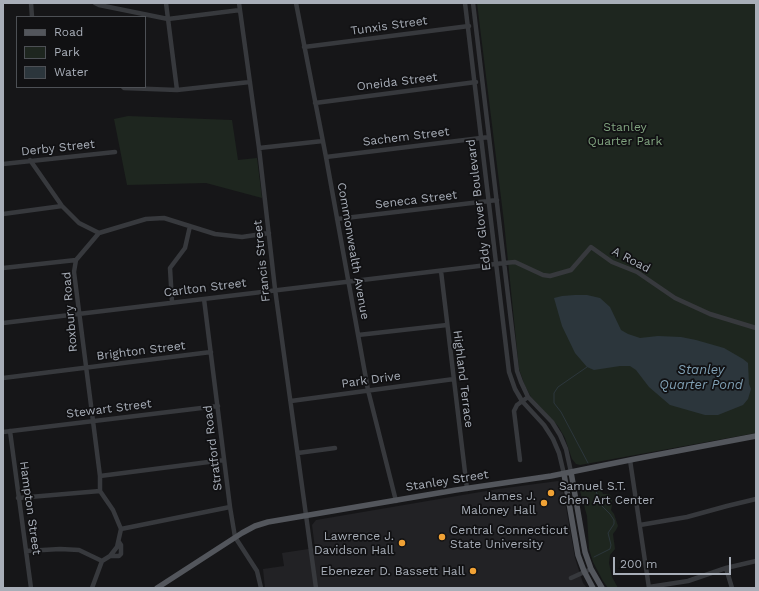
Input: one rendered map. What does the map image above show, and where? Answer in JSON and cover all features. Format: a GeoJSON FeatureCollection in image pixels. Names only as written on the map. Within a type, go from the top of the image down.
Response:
{"type":"FeatureCollection","features":[{"type":"Feature","properties":{"kind":"main road","name":"Stanley Street"},"geometry":{"type":"LineString","coordinates":[[157,588],[235,537],[261,524],[564,474],[756,436]]}},
{"type":"Feature","properties":{"kind":"main road"},"geometry":{"type":"LineString","coordinates":[[571,472],[584,545],[591,569],[602,588]]}},
{"type":"Feature","properties":{"kind":"main road"},"geometry":{"type":"LineString","coordinates":[[564,474],[577,547],[584,572],[593,588]]}},
{"type":"Feature","properties":{"kind":"street"},"geometry":{"type":"LineString","coordinates":[[31,3],[32,16]]}},
{"type":"Feature","properties":{"kind":"street"},"geometry":{"type":"LineString","coordinates":[[95,3],[168,19],[240,10]]}},
{"type":"Feature","properties":{"kind":"street"},"geometry":{"type":"LineString","coordinates":[[166,3],[177,90]]}},
{"type":"Feature","properties":{"kind":"street","name":"Francis Street"},"geometry":{"type":"LineString","coordinates":[[239,3],[260,148],[275,290],[316,588]]}},
{"type":"Feature","properties":{"kind":"street","name":"Commonwealth Avenue"},"geometry":{"type":"LineString","coordinates":[[296,3],[326,157],[368,390],[396,501]]}},
{"type":"Feature","properties":{"kind":"street","name":"Eddy Glover Boulevard"},"geometry":{"type":"LineString","coordinates":[[465,3],[510,375],[515,389],[522,401],[551,434],[559,453],[564,474]]}},
{"type":"Feature","properties":{"kind":"street","name":"Eddy Glover Boulevard"},"geometry":{"type":"LineString","coordinates":[[473,3],[518,374],[528,397],[552,422],[560,435],[566,449],[571,472]]}},
{"type":"Feature","properties":{"kind":"street","name":"Tunxis Street"},"geometry":{"type":"LineString","coordinates":[[304,48],[476,25]]}},
{"type":"Feature","properties":{"kind":"street","name":"Oneida Street"},"geometry":{"type":"LineString","coordinates":[[315,103],[482,81]]}},
{"type":"Feature","properties":{"kind":"street"},"geometry":{"type":"LineString","coordinates":[[124,88],[177,90],[250,82]]}},
{"type":"Feature","properties":{"kind":"street","name":"Sachem Street"},"geometry":{"type":"LineString","coordinates":[[326,157],[489,137]]}},
{"type":"Feature","properties":{"kind":"street"},"geometry":{"type":"LineString","coordinates":[[260,148],[323,141]]}},
{"type":"Feature","properties":{"kind":"street","name":"Derby Street"},"geometry":{"type":"LineString","coordinates":[[3,164],[115,152]]}},
{"type":"Feature","properties":{"kind":"street"},"geometry":{"type":"LineString","coordinates":[[30,160],[62,206],[79,223],[99,233],[146,219],[164,218],[215,234],[242,237],[269,233]]}},
{"type":"Feature","properties":{"kind":"street","name":"Seneca Street"},"geometry":{"type":"LineString","coordinates":[[337,219],[497,200]]}},
{"type":"Feature","properties":{"kind":"street"},"geometry":{"type":"LineString","coordinates":[[3,214],[62,206]]}},
{"type":"Feature","properties":{"kind":"street"},"geometry":{"type":"LineString","coordinates":[[172,302],[170,268],[185,248],[190,226]]}},
{"type":"Feature","properties":{"kind":"street","name":"Roxbury Road"},"geometry":{"type":"LineString","coordinates":[[99,233],[76,260],[74,272],[78,314],[100,476],[100,491]]}},
{"type":"Feature","properties":{"kind":"street","name":"A Road"},"geometry":{"type":"LineString","coordinates":[[504,263],[515,262],[543,275],[561,274],[571,270],[592,247],[612,262],[637,272],[675,298],[710,314],[756,328]]}},
{"type":"Feature","properties":{"kind":"street"},"geometry":{"type":"LineString","coordinates":[[3,268],[76,260]]}},
{"type":"Feature","properties":{"kind":"street","name":"Carlton Street"},"geometry":{"type":"LineString","coordinates":[[3,323],[504,263]]}},
{"type":"Feature","properties":{"kind":"street","name":"Highland Terrace"},"geometry":{"type":"LineString","coordinates":[[441,271],[467,489]]}},
{"type":"Feature","properties":{"kind":"street","name":"Stratford Road"},"geometry":{"type":"LineString","coordinates":[[204,299],[230,508],[235,537],[257,571],[261,588]]}},
{"type":"Feature","properties":{"kind":"street"},"geometry":{"type":"LineString","coordinates":[[358,335],[447,325]]}},
{"type":"Feature","properties":{"kind":"street"},"geometry":{"type":"LineString","coordinates":[[504,334],[512,334]]}},
{"type":"Feature","properties":{"kind":"street","name":"Brighton Street"},"geometry":{"type":"LineString","coordinates":[[3,378],[211,352]]}},
{"type":"Feature","properties":{"kind":"street","name":"Park Drive"},"geometry":{"type":"LineString","coordinates":[[291,401],[454,379]]}},
{"type":"Feature","properties":{"kind":"street"},"geometry":{"type":"LineString","coordinates":[[520,460],[514,411],[522,401],[528,397]]}},
{"type":"Feature","properties":{"kind":"street","name":"Stewart Street"},"geometry":{"type":"LineString","coordinates":[[3,432],[218,406]]}},
{"type":"Feature","properties":{"kind":"street","name":"Hampton Street"},"geometry":{"type":"LineString","coordinates":[[10,431],[31,588]]}},
{"type":"Feature","properties":{"kind":"street"},"geometry":{"type":"LineString","coordinates":[[298,453],[335,448]]}},
{"type":"Feature","properties":{"kind":"street"},"geometry":{"type":"LineString","coordinates":[[100,476],[224,460]]}},
{"type":"Feature","properties":{"kind":"street"},"geometry":{"type":"LineString","coordinates":[[630,460],[649,588],[688,581],[726,568],[756,561]]}},
{"type":"Feature","properties":{"kind":"street"},"geometry":{"type":"LineString","coordinates":[[18,498],[100,491],[113,510],[121,529],[118,547],[110,556],[102,561],[92,588]]}},
{"type":"Feature","properties":{"kind":"street"},"geometry":{"type":"LineString","coordinates":[[640,525],[687,517],[756,499]]}},
{"type":"Feature","properties":{"kind":"street"},"geometry":{"type":"LineString","coordinates":[[121,529],[230,508]]}},
{"type":"Feature","properties":{"kind":"street"},"geometry":{"type":"LineString","coordinates":[[26,551],[60,549],[79,550],[102,561]]}},
{"type":"Feature","properties":{"kind":"street"},"geometry":{"type":"LineString","coordinates":[[726,568],[732,588]]}},
{"type":"Feature","properties":{"kind":"street"},"geometry":{"type":"LineString","coordinates":[[571,578],[591,569]]}},
{"type":"Feature","properties":{"kind":"shaded area","name":"Central Connecticut State University"},"geometry":{"type":"Polygon","coordinates":[[[558,481],[562,485],[575,558],[583,583],[587,588],[265,588],[263,569],[284,566],[282,553],[315,548],[312,525],[316,520],[498,489],[558,481]]]}},
{"type":"Feature","properties":{"kind":"green space","name":"Stanley Quarter Park"},"geometry":{"type":"Polygon","coordinates":[[[477,3],[756,3],[756,433],[580,465],[576,464],[572,459],[565,438],[558,426],[531,397],[519,369],[504,222],[477,3]]]}},
{"type":"Feature","properties":{"kind":"green space"},"geometry":{"type":"Polygon","coordinates":[[[128,116],[232,120],[238,160],[257,158],[262,198],[206,183],[127,185],[114,119],[128,116]]]}},
{"type":"Feature","properties":{"kind":"green space"},"geometry":{"type":"Polygon","coordinates":[[[600,487],[603,494],[609,494],[612,497],[611,510],[618,526],[613,534],[615,549],[610,555],[609,563],[612,577],[618,588],[608,588],[593,562],[589,549],[587,516],[580,491],[592,490],[600,487]]]}},
{"type":"Feature","properties":{"kind":"water","name":"Stanley Quarter Pond"},"geometry":{"type":"Polygon","coordinates":[[[587,295],[600,298],[610,307],[621,330],[628,334],[640,338],[658,336],[681,337],[696,340],[724,348],[743,359],[748,363],[749,384],[751,389],[748,399],[743,405],[718,415],[705,415],[670,405],[649,387],[636,370],[630,366],[594,370],[587,367],[575,353],[562,326],[554,298],[587,295]]]}},
{"type":"Feature","properties":{"kind":"waterway"},"geometry":{"type":"LineString","coordinates":[[587,367],[558,387],[554,393],[554,403],[561,412],[588,463]]}},
{"type":"Feature","properties":{"kind":"waterway"},"geometry":{"type":"LineString","coordinates":[[594,557],[610,549],[611,545],[608,533],[614,524],[614,520],[610,514],[601,505],[596,491]]}},
{"type":"Feature","properties":{"kind":"place","name":"Samuel S.T. Chen Art Center"},"geometry":{"type":"Point","coordinates":[551,493]}},
{"type":"Feature","properties":{"kind":"place","name":"James J. Maloney Hall"},"geometry":{"type":"Point","coordinates":[544,503]}},
{"type":"Feature","properties":{"kind":"place","name":"Central Connecticut State University"},"geometry":{"type":"Point","coordinates":[442,537]}},
{"type":"Feature","properties":{"kind":"place","name":"Lawrence J. Davidson Hall"},"geometry":{"type":"Point","coordinates":[402,543]}},
{"type":"Feature","properties":{"kind":"place","name":"Ebenezer D. Bassett Hall"},"geometry":{"type":"Point","coordinates":[473,571]}}]}
